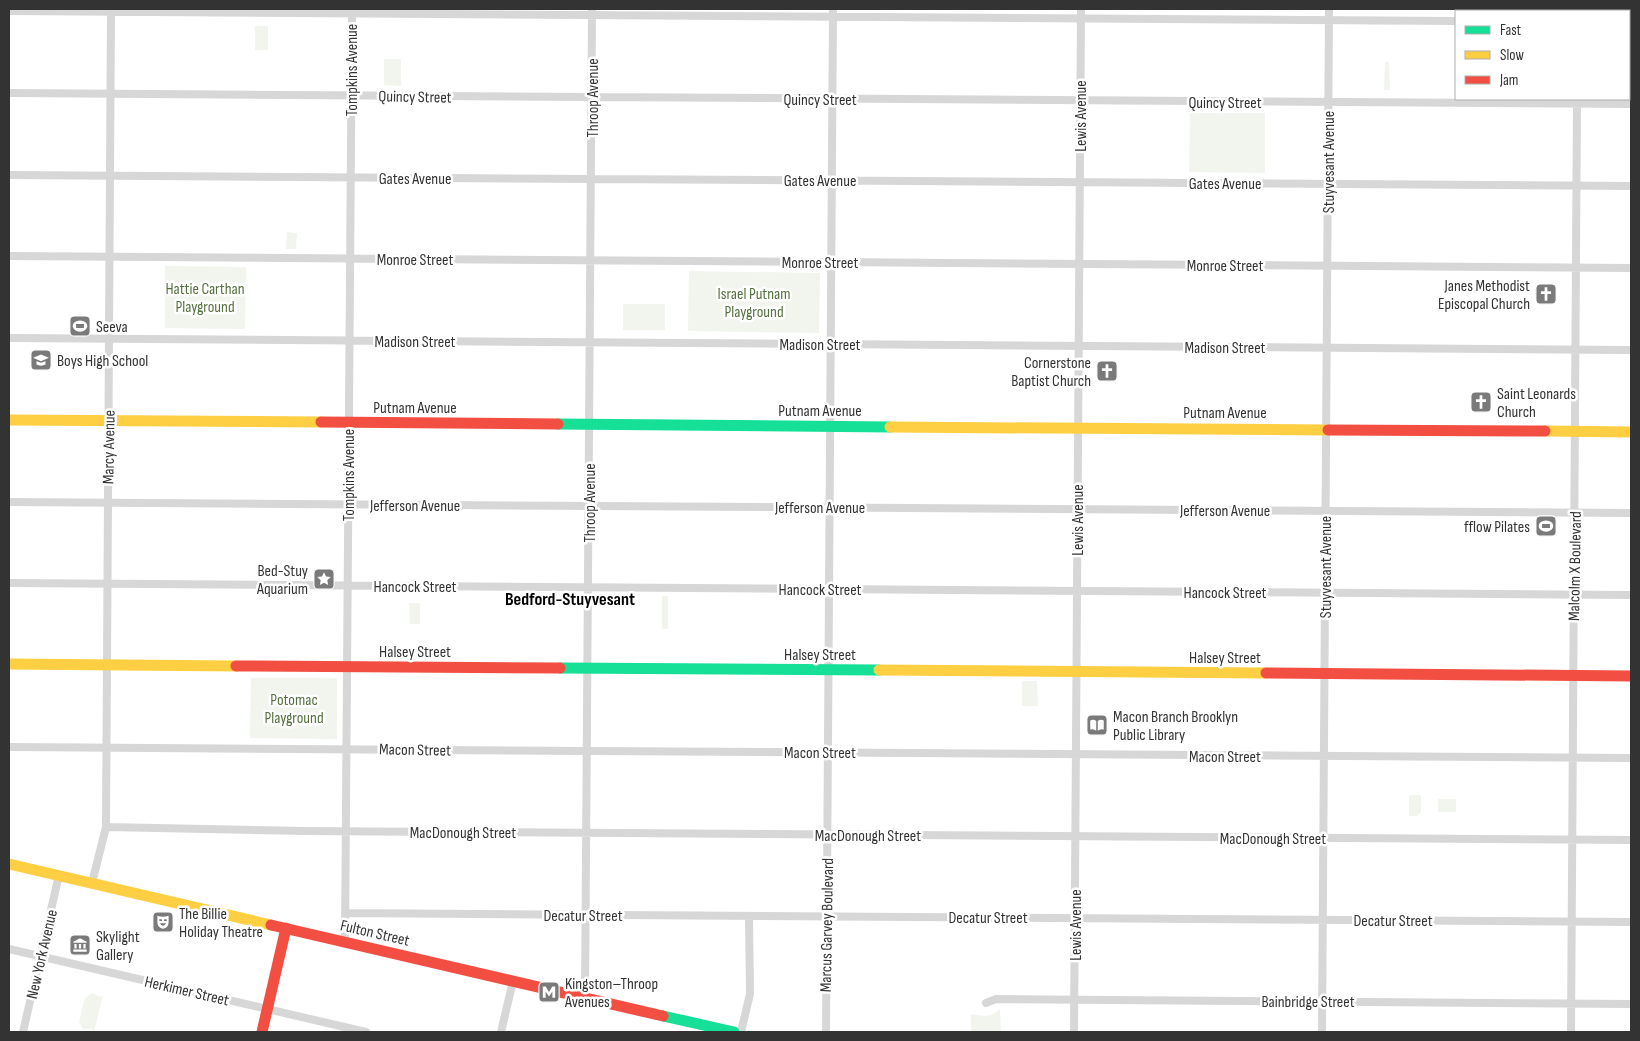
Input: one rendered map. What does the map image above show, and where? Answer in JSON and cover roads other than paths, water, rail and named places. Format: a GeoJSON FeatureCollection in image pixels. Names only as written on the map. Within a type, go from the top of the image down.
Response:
{"type":"FeatureCollection","features":[{"type":"Feature","properties":{"kind":"street","name":"Lewis Avenue"},"geometry":{"type":"LineString","coordinates":[[1074,1032],[1081,9]]}},
{"type":"Feature","properties":{"kind":"street"},"geometry":{"type":"LineString","coordinates":[[1329,9],[1329,20]]}},
{"type":"Feature","properties":{"kind":"street","name":"Marcy Avenue"},"geometry":{"type":"LineString","coordinates":[[92,883],[106,827],[111,10]]}},
{"type":"Feature","properties":{"kind":"street"},"geometry":{"type":"LineString","coordinates":[[9,11],[833,13],[1081,19],[1455,21]]}},
{"type":"Feature","properties":{"kind":"street","name":"Tompkins Avenue"},"geometry":{"type":"LineString","coordinates":[[345,942],[352,11]]}},
{"type":"Feature","properties":{"kind":"street","name":"Throop Avenue"},"geometry":{"type":"LineString","coordinates":[[585,998],[592,12]]}},
{"type":"Feature","properties":{"kind":"street","name":"Marcus Garvey Boulevard"},"geometry":{"type":"LineString","coordinates":[[826,1032],[833,13]]}},
{"type":"Feature","properties":{"kind":"street","name":"Stuyvesant Avenue"},"geometry":{"type":"LineString","coordinates":[[1322,1032],[1329,20]]}},
{"type":"Feature","properties":{"kind":"street","name":"Quincy Street"},"geometry":{"type":"LineString","coordinates":[[9,93],[1080,101],[1577,101],[1631,104]]}},
{"type":"Feature","properties":{"kind":"street","name":"Malcolm X Boulevard"},"geometry":{"type":"LineString","coordinates":[[1571,1032],[1577,101]]}},
{"type":"Feature","properties":{"kind":"street","name":"Gates Avenue"},"geometry":{"type":"LineString","coordinates":[[9,175],[1631,186]]}},
{"type":"Feature","properties":{"kind":"street","name":"Monroe Street"},"geometry":{"type":"LineString","coordinates":[[9,256],[1631,268]]}},
{"type":"Feature","properties":{"kind":"street","name":"Madison Street"},"geometry":{"type":"LineString","coordinates":[[9,338],[1631,350]]}},
{"type":"Feature","properties":{"kind":"street","name":"Putnam Avenue"},"geometry":{"type":"LineString","coordinates":[[9,420],[1631,432]]}},
{"type":"Feature","properties":{"kind":"street","name":"Jefferson Avenue"},"geometry":{"type":"LineString","coordinates":[[9,502],[1631,513]]}},
{"type":"Feature","properties":{"kind":"street","name":"Hancock Street"},"geometry":{"type":"LineString","coordinates":[[9,583],[1631,595]]}},
{"type":"Feature","properties":{"kind":"street","name":"Halsey Street"},"geometry":{"type":"LineString","coordinates":[[9,664],[1631,676]]}},
{"type":"Feature","properties":{"kind":"street","name":"Macon Street"},"geometry":{"type":"LineString","coordinates":[[9,747],[1631,758]]}},
{"type":"Feature","properties":{"kind":"street","name":"MacDonough Street"},"geometry":{"type":"LineString","coordinates":[[106,827],[346,831],[1631,840]]}},
{"type":"Feature","properties":{"kind":"street","name":"Fulton Street"},"geometry":{"type":"LineString","coordinates":[[9,864],[734,1032]]}},
{"type":"Feature","properties":{"kind":"street","name":"New York Avenue"},"geometry":{"type":"LineString","coordinates":[[23,1032],[59,875]]}},
{"type":"Feature","properties":{"kind":"street","name":"Decatur Street"},"geometry":{"type":"LineString","coordinates":[[345,913],[1631,922]]}},
{"type":"Feature","properties":{"kind":"street"},"geometry":{"type":"LineString","coordinates":[[741,1032],[750,994],[750,916]]}},
{"type":"Feature","properties":{"kind":"street"},"geometry":{"type":"LineString","coordinates":[[262,1032],[286,928]]}},
{"type":"Feature","properties":{"kind":"street","name":"Herkimer Street"},"geometry":{"type":"LineString","coordinates":[[9,949],[267,1009],[345,1030],[366,1032]]}},
{"type":"Feature","properties":{"kind":"street"},"geometry":{"type":"LineString","coordinates":[[501,1032],[513,981]]}},
{"type":"Feature","properties":{"kind":"street","name":"Bainbridge Street"},"geometry":{"type":"LineString","coordinates":[[986,1003],[996,1000],[1074,1000],[1631,1004]]}},
{"type":"Feature","properties":{"kind":"place","name":"Janes Methodist Episcopal Church"},"geometry":{"type":"Point","coordinates":[1546,294]}},
{"type":"Feature","properties":{"kind":"place","name":"Seeva"},"geometry":{"type":"Point","coordinates":[80,326]}},
{"type":"Feature","properties":{"kind":"place","name":"Boys High School"},"geometry":{"type":"Point","coordinates":[41,360]}},
{"type":"Feature","properties":{"kind":"place","name":"Cornerstone Baptist Church"},"geometry":{"type":"Point","coordinates":[1107,371]}},
{"type":"Feature","properties":{"kind":"place","name":"Saint Leonards Church"},"geometry":{"type":"Point","coordinates":[1481,402]}},
{"type":"Feature","properties":{"kind":"place","name":"fflow Pilates"},"geometry":{"type":"Point","coordinates":[1546,526]}},
{"type":"Feature","properties":{"kind":"place","name":"Bed-Stuy Aquarium"},"geometry":{"type":"Point","coordinates":[324,579]}},
{"type":"Feature","properties":{"kind":"place","name":"Macon Branch Brooklyn Public Library"},"geometry":{"type":"Point","coordinates":[1097,725]}},
{"type":"Feature","properties":{"kind":"place","name":"The Billie Holiday Theatre"},"geometry":{"type":"Point","coordinates":[163,922]}},
{"type":"Feature","properties":{"kind":"place","name":"Skylight Gallery"},"geometry":{"type":"Point","coordinates":[80,945]}},
{"type":"Feature","properties":{"kind":"place","name":"Kingston–Throop Avenues"},"geometry":{"type":"Point","coordinates":[549,992]}},
{"type":"Feature","properties":{"kind":"district","name":"Bedford-Stuyvesant"},"geometry":{"type":"Point","coordinates":[570,599]}},
{"type":"Feature","properties":{"kind":"park label","name":"Hattie Carthan Playground"},"geometry":{"type":"Point","coordinates":[205,297]}},
{"type":"Feature","properties":{"kind":"park label","name":"Israel Putnam Playground"},"geometry":{"type":"Point","coordinates":[754,302]}},
{"type":"Feature","properties":{"kind":"park label","name":"Potomac Playground"},"geometry":{"type":"Point","coordinates":[294,708]}}]}
